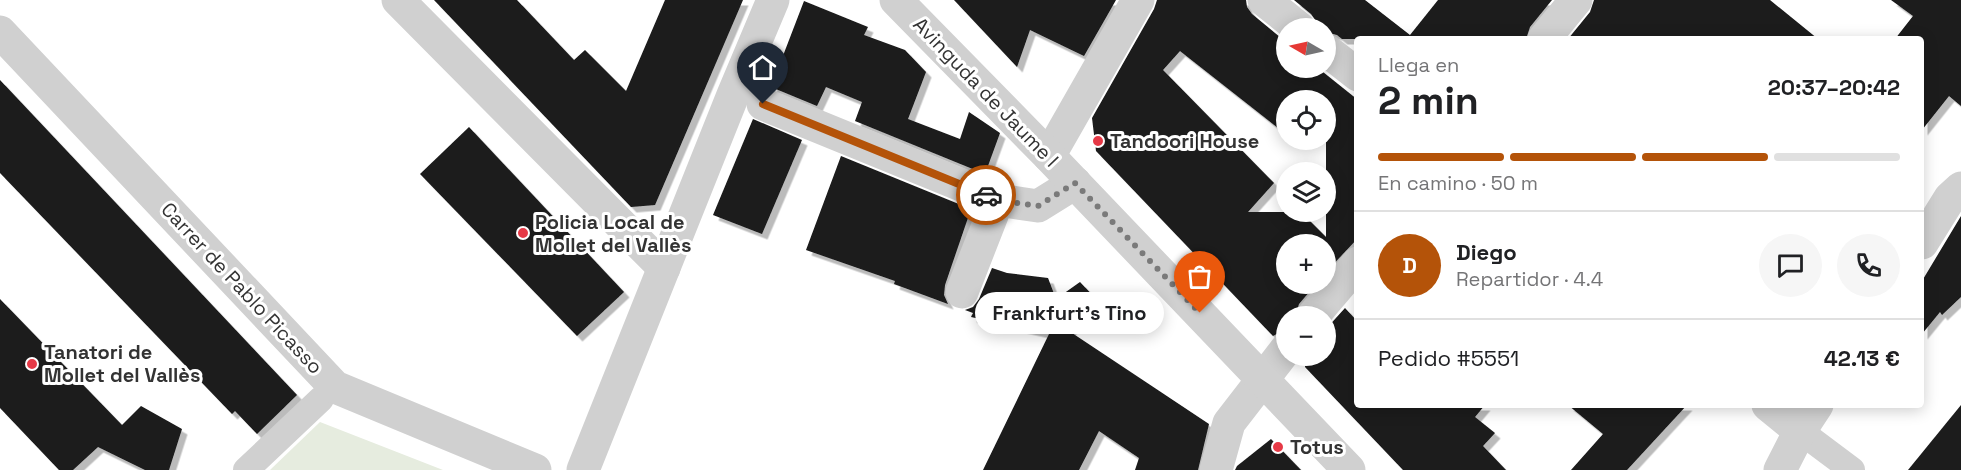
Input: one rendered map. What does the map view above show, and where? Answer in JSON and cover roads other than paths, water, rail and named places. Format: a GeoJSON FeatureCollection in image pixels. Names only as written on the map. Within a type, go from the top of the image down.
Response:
{"type":"FeatureCollection","features":[{"type":"Feature","properties":{"kind":"street"},"geometry":{"type":"LineString","coordinates":[[398,0],[664,268]]}},
{"type":"Feature","properties":{"kind":"street"},"geometry":{"type":"LineString","coordinates":[[583,470],[773,0]]}},
{"type":"Feature","properties":{"kind":"street","name":"Avinguda de Jaume I"},"geometry":{"type":"LineString","coordinates":[[897,0],[1349,470]]}},
{"type":"Feature","properties":{"kind":"street"},"geometry":{"type":"LineString","coordinates":[[1049,156],[1138,0]]}},
{"type":"Feature","properties":{"kind":"street"},"geometry":{"type":"LineString","coordinates":[[1264,0],[1286,18]]}},
{"type":"Feature","properties":{"kind":"street"},"geometry":{"type":"LineString","coordinates":[[1546,36],[1576,0]]}},
{"type":"Feature","properties":{"kind":"street","name":"Carrer de Pablo Picasso"},"geometry":{"type":"LineString","coordinates":[[0,32],[335,387],[535,470]]}},
{"type":"Feature","properties":{"kind":"street"},"geometry":{"type":"LineString","coordinates":[[1336,58],[1354,72]]}},
{"type":"Feature","properties":{"kind":"street"},"geometry":{"type":"LineString","coordinates":[[763,104],[998,200],[1038,206],[1075,183]]}},
{"type":"Feature","properties":{"kind":"street"},"geometry":{"type":"LineString","coordinates":[[1924,240],[1950,198],[1961,188]]}},
{"type":"Feature","properties":{"kind":"street"},"geometry":{"type":"LineString","coordinates":[[962,292],[998,200]]}},
{"type":"Feature","properties":{"kind":"street"},"geometry":{"type":"LineString","coordinates":[[1321,306],[1354,268]]}},
{"type":"Feature","properties":{"kind":"street"},"geometry":{"type":"LineString","coordinates":[[1216,470],[1229,423],[1276,362]]}},
{"type":"Feature","properties":{"kind":"street"},"geometry":{"type":"LineString","coordinates":[[246,470],[321,399]]}},
{"type":"Feature","properties":{"kind":"street"},"geometry":{"type":"LineString","coordinates":[[1777,408],[1808,418],[1852,470]]}},
{"type":"Feature","properties":{"kind":"street"},"geometry":{"type":"LineString","coordinates":[[1779,470],[1808,418]]}},
{"type":"Feature","properties":{"kind":"place","name":"Tandoori House"},"geometry":{"type":"Point","coordinates":[1098,141]}},
{"type":"Feature","properties":{"kind":"place","name":"Policia Local de Mollet del Vallès"},"geometry":{"type":"Point","coordinates":[523,233]}},
{"type":"Feature","properties":{"kind":"place","name":"Frankfurt's Tino"},"geometry":{"type":"Point","coordinates":[1200,313]}},
{"type":"Feature","properties":{"kind":"place","name":"Tanatori de Mollet del Vallès"},"geometry":{"type":"Point","coordinates":[32,364]}},
{"type":"Feature","properties":{"kind":"place","name":"Totus"},"geometry":{"type":"Point","coordinates":[1278,447]}}]}
